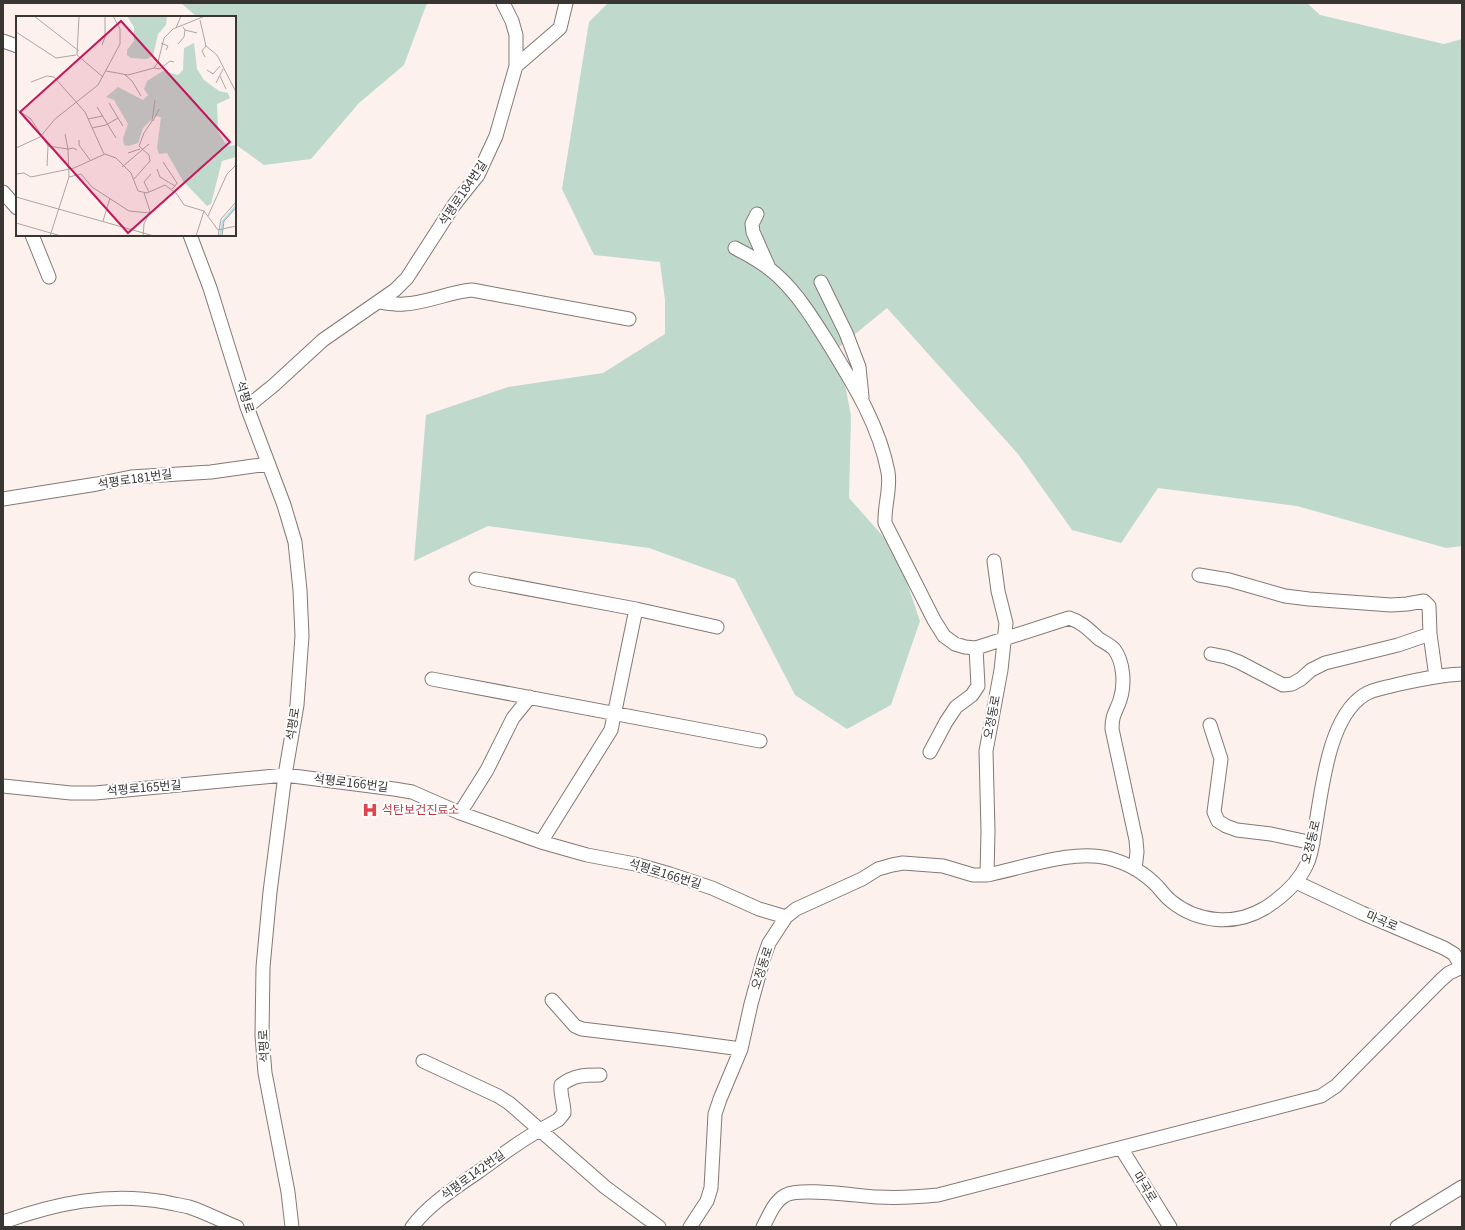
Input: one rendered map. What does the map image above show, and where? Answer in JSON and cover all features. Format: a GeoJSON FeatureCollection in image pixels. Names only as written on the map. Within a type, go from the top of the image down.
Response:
{"type":"FeatureCollection","features":[{"type":"Feature","properties":{"kind":"street","name":"석평로184번길"},"geometry":{"type":"LineString","coordinates":[[247,407],[274,385],[323,340],[379,302],[395,290],[407,278],[454,205],[478,175],[496,136],[516,66],[516,35],[512,21],[503,3]]}},
{"type":"Feature","properties":{"kind":"street"},"geometry":{"type":"LineString","coordinates":[[516,66],[560,28],[566,3]]}},
{"type":"Feature","properties":{"kind":"street"},"geometry":{"type":"LineString","coordinates":[[3,41],[16,46]]}},
{"type":"Feature","properties":{"kind":"street"},"geometry":{"type":"LineString","coordinates":[[3,192],[16,207]]}},
{"type":"Feature","properties":{"kind":"street"},"geometry":{"type":"LineString","coordinates":[[756,214],[752,224],[769,268]]}},
{"type":"Feature","properties":{"kind":"street"},"geometry":{"type":"LineString","coordinates":[[32,236],[49,278]]}},
{"type":"Feature","properties":{"kind":"street","name":"석평로"},"geometry":{"type":"LineString","coordinates":[[190,236],[210,288],[247,407],[284,505],[294,542],[300,590],[302,636],[297,705],[285,775],[269,900],[263,967],[262,1036],[265,1073],[288,1192],[292,1227]]}},
{"type":"Feature","properties":{"kind":"street"},"geometry":{"type":"LineString","coordinates":[[735,248],[752,256],[781,279],[808,312],[840,362],[863,403],[883,450],[888,474],[887,496],[884,512],[885,523],[934,620],[944,636],[955,644],[976,648],[1069,618],[1082,624],[1100,640],[1113,648],[1119,658],[1123,678],[1123,689],[1112,718],[1112,729],[1136,840],[1137,852],[1135,869]]}},
{"type":"Feature","properties":{"kind":"street"},"geometry":{"type":"LineString","coordinates":[[821,282],[846,333],[859,367],[863,403]]}},
{"type":"Feature","properties":{"kind":"street"},"geometry":{"type":"LineString","coordinates":[[379,302],[403,304],[422,302],[459,291],[472,290],[629,319]]}},
{"type":"Feature","properties":{"kind":"street","name":"석평로181번길"},"geometry":{"type":"LineString","coordinates":[[3,499],[131,477],[212,472],[268,464]]}},
{"type":"Feature","properties":{"kind":"street","name":"오정동로"},"geometry":{"type":"LineString","coordinates":[[987,875],[986,752],[1001,670],[1006,623],[998,591],[994,561]]}},
{"type":"Feature","properties":{"kind":"street"},"geometry":{"type":"LineString","coordinates":[[1199,575],[1229,580],[1284,596],[1309,599],[1391,605],[1424,601],[1429,606],[1430,634],[1436,677]]}},
{"type":"Feature","properties":{"kind":"street"},"geometry":{"type":"LineString","coordinates":[[476,579],[636,609],[716,627]]}},
{"type":"Feature","properties":{"kind":"street"},"geometry":{"type":"LineString","coordinates":[[541,842],[611,730],[636,609]]}},
{"type":"Feature","properties":{"kind":"street"},"geometry":{"type":"LineString","coordinates":[[1211,654],[1226,657],[1239,662],[1283,685],[1292,684],[1311,670],[1325,663],[1398,645],[1430,634]]}},
{"type":"Feature","properties":{"kind":"street"},"geometry":{"type":"LineString","coordinates":[[930,752],[953,710],[972,695],[978,686],[976,648]]}},
{"type":"Feature","properties":{"kind":"street","name":"오정동로"},"geometry":{"type":"LineString","coordinates":[[690,1227],[707,1201],[711,1188],[715,1114],[741,1049],[751,1004],[764,957],[769,943],[786,917],[796,909],[862,879],[878,869],[892,865],[904,863],[943,866],[973,875],[987,875],[1080,855],[1107,858],[1128,865],[1143,874],[1157,886],[1170,901],[1191,914],[1210,920],[1223,921],[1245,916],[1264,908],[1296,882],[1308,863],[1331,748],[1344,718],[1354,703],[1364,695],[1377,689],[1418,679],[1462,674]]}},
{"type":"Feature","properties":{"kind":"street"},"geometry":{"type":"LineString","coordinates":[[432,679],[530,696],[614,714],[760,741]]}},
{"type":"Feature","properties":{"kind":"street"},"geometry":{"type":"LineString","coordinates":[[460,813],[487,770],[513,718],[530,696]]}},
{"type":"Feature","properties":{"kind":"street"},"geometry":{"type":"LineString","coordinates":[[1210,725],[1221,759],[1214,812],[1218,821],[1237,830],[1271,834],[1313,843]]}},
{"type":"Feature","properties":{"kind":"street","name":"석평로165번길"},"geometry":{"type":"LineString","coordinates":[[3,786],[71,793],[95,793],[285,775]]}},
{"type":"Feature","properties":{"kind":"street","name":"석평로166번길"},"geometry":{"type":"LineString","coordinates":[[285,775],[412,792],[460,813],[541,842],[587,855],[635,864],[670,874],[712,888],[759,909],[786,917]]}},
{"type":"Feature","properties":{"kind":"street","name":"마곡로"},"geometry":{"type":"LineString","coordinates":[[1296,882],[1362,913],[1444,948],[1454,954],[1462,967]]}},
{"type":"Feature","properties":{"kind":"street"},"geometry":{"type":"LineString","coordinates":[[763,1227],[776,1204],[784,1196],[793,1192],[877,1197],[908,1197],[938,1194],[1321,1096],[1336,1086],[1441,980],[1449,973],[1462,967]]}},
{"type":"Feature","properties":{"kind":"street"},"geometry":{"type":"LineString","coordinates":[[552,1000],[575,1026],[582,1029],[741,1049]]}},
{"type":"Feature","properties":{"kind":"street"},"geometry":{"type":"LineString","coordinates":[[423,1060],[498,1096],[509,1103],[605,1187],[659,1227]]}},
{"type":"Feature","properties":{"kind":"street","name":"석평로142번길"},"geometry":{"type":"LineString","coordinates":[[412,1227],[418,1218],[441,1199],[520,1141],[558,1120],[564,1113],[564,1104],[560,1092],[561,1085],[569,1079],[581,1075],[600,1075]]}},
{"type":"Feature","properties":{"kind":"street","name":"마곡로"},"geometry":{"type":"LineString","coordinates":[[1121,1148],[1170,1227]]}},
{"type":"Feature","properties":{"kind":"street"},"geometry":{"type":"LineString","coordinates":[[1397,1227],[1462,1187]]}},
{"type":"Feature","properties":{"kind":"street"},"geometry":{"type":"LineString","coordinates":[[3,1222],[32,1212],[82,1200],[116,1198],[152,1200],[188,1207],[237,1227]]}},
{"type":"Feature","properties":{"kind":"green space"},"geometry":{"type":"Polygon","coordinates":[[[181,3],[427,3],[404,65],[359,103],[311,159],[264,165],[236,145],[236,16],[196,16],[181,3]]]}},
{"type":"Feature","properties":{"kind":"green space"},"geometry":{"type":"Polygon","coordinates":[[[608,3],[1307,3],[1320,15],[1444,44],[1462,39],[1462,546],[1446,548],[1297,506],[1158,488],[1121,543],[1072,530],[1018,454],[887,308],[838,348],[851,416],[849,498],[896,551],[920,621],[891,705],[847,729],[795,695],[735,579],[649,548],[488,526],[414,561],[426,415],[508,387],[603,373],[665,334],[665,300],[660,262],[594,255],[562,189],[589,22],[608,3]]]}},
{"type":"Feature","properties":{"kind":"place","name":"석탄보건진료소"},"geometry":{"type":"Point","coordinates":[370,810]}}]}
